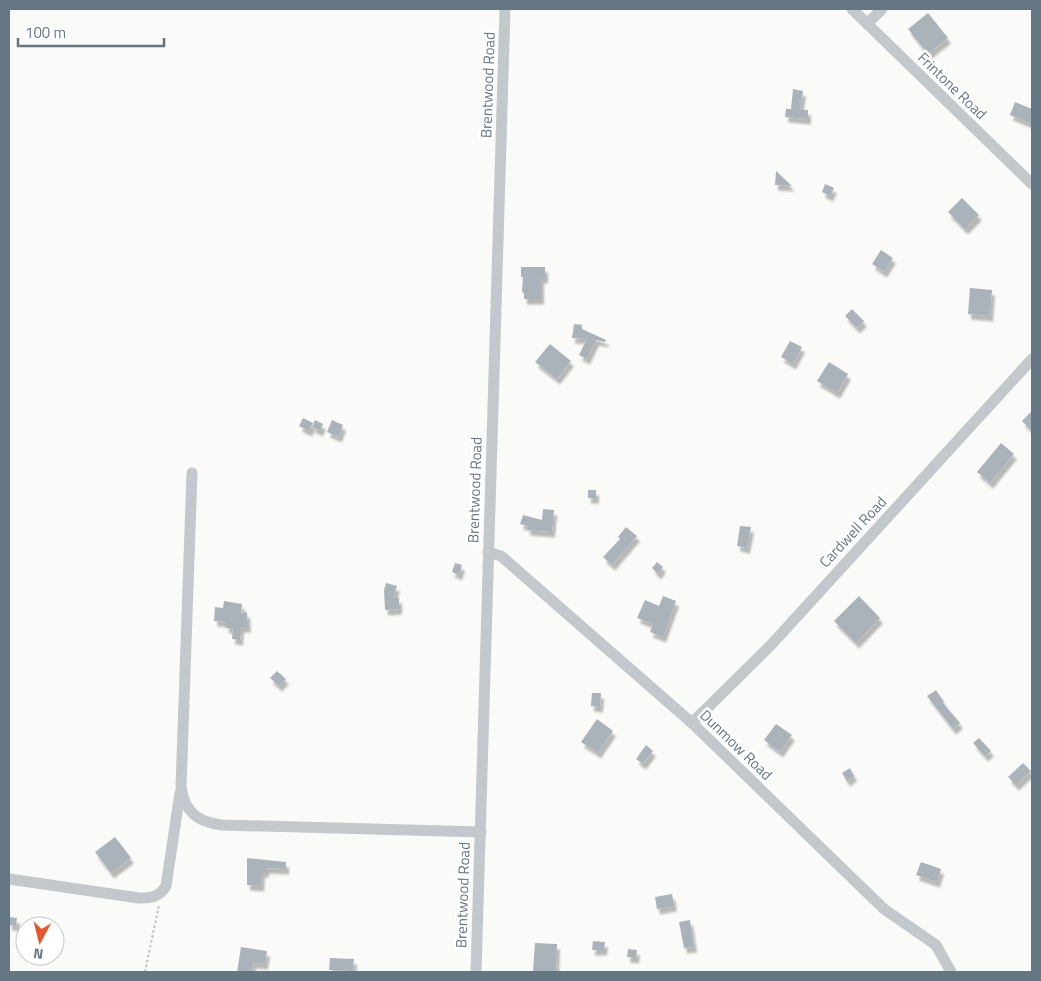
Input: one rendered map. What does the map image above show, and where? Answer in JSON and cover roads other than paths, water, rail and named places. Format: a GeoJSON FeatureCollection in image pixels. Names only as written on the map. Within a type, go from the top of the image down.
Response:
{"type":"FeatureCollection","features":[{"type":"Feature","properties":{"kind":"street","name":"Brentwood Road"},"geometry":{"type":"LineString","coordinates":[[476,972],[505,9]]}},
{"type":"Feature","properties":{"kind":"street","name":"Frintone Road"},"geometry":{"type":"LineString","coordinates":[[852,9],[1032,184]]}},
{"type":"Feature","properties":{"kind":"street"},"geometry":{"type":"LineString","coordinates":[[867,24],[882,9]]}},
{"type":"Feature","properties":{"kind":"street","name":"Cardwell Road"},"geometry":{"type":"LineString","coordinates":[[692,723],[770,645],[1032,359]]}},
{"type":"Feature","properties":{"kind":"street"},"geometry":{"type":"LineString","coordinates":[[9,879],[139,898],[153,898],[162,893],[166,886],[181,787],[192,473]]}},
{"type":"Feature","properties":{"kind":"street","name":"Dunmow Road"},"geometry":{"type":"LineString","coordinates":[[488,552],[501,556],[692,723],[884,909],[936,944],[951,972]]}},
{"type":"Feature","properties":{"kind":"street"},"geometry":{"type":"LineString","coordinates":[[181,787],[182,798],[186,806],[204,821],[214,824],[480,832]]}}]}
